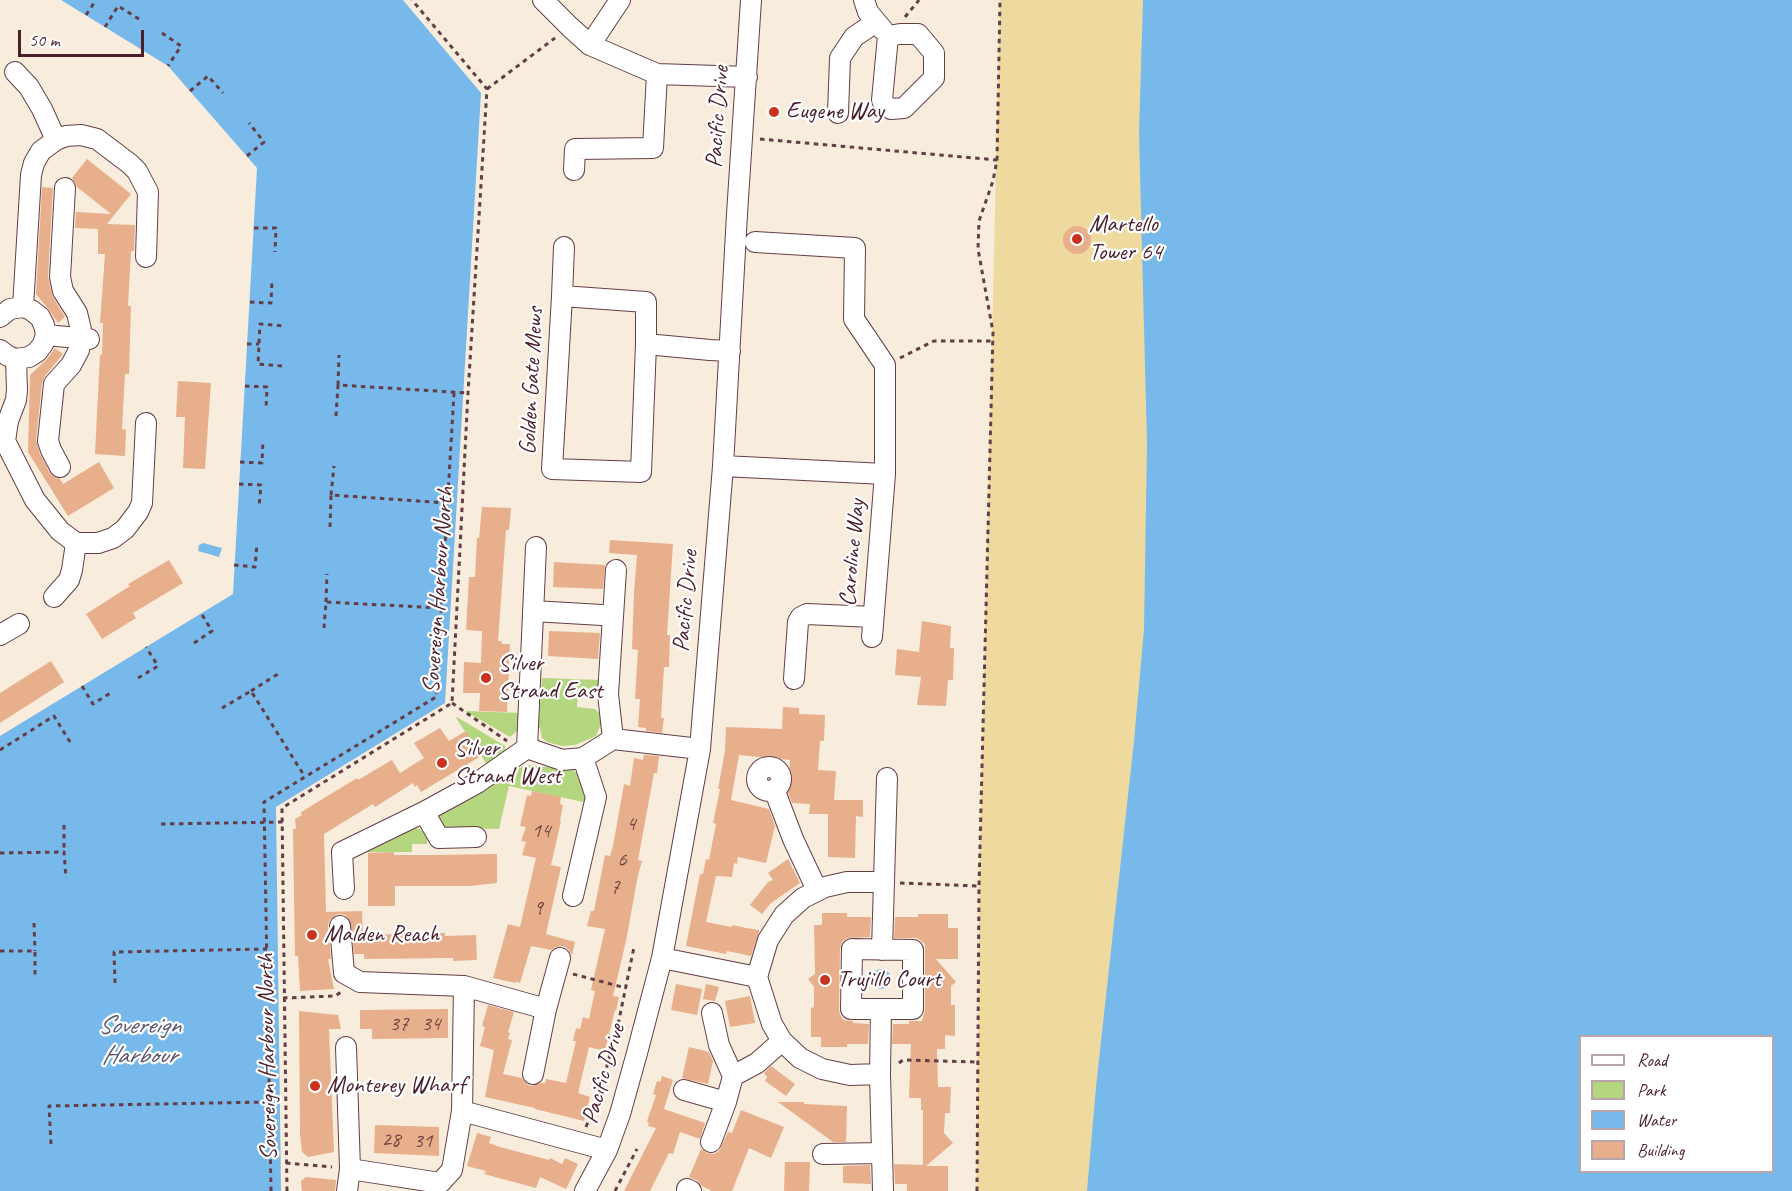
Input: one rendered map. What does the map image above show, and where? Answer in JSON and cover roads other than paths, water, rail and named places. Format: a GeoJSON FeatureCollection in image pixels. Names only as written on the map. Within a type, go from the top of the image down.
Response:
{"type":"FeatureCollection","features":[{"type":"Feature","properties":{"kind":"street"},"geometry":{"type":"LineString","coordinates":[[543,0],[590,45],[657,74],[747,77]]}},
{"type":"Feature","properties":{"kind":"street"},"geometry":{"type":"LineString","coordinates":[[590,45],[620,0]]}},
{"type":"Feature","properties":{"kind":"street","name":"Pacific Drive"},"geometry":{"type":"LineString","coordinates":[[585,1191],[607,1150],[634,1063],[662,958],[700,749],[723,466],[751,0]]}},
{"type":"Feature","properties":{"kind":"street"},"geometry":{"type":"LineString","coordinates":[[838,113],[840,58],[854,37],[882,29],[868,12],[864,0]]}},
{"type":"Feature","properties":{"kind":"street"},"geometry":{"type":"LineString","coordinates":[[15,72],[33,94],[56,140]]}},
{"type":"Feature","properties":{"kind":"street"},"geometry":{"type":"LineString","coordinates":[[574,170],[575,149],[653,148],[657,74]]}},
{"type":"Feature","properties":{"kind":"street"},"geometry":{"type":"LineString","coordinates":[[23,307],[31,176],[34,163],[41,151],[56,140],[66,136],[81,135],[97,139],[130,164],[148,192],[146,257]]}},
{"type":"Feature","properties":{"kind":"street"},"geometry":{"type":"LineString","coordinates":[[60,467],[48,441],[54,384],[71,365],[85,339],[77,313],[60,284],[65,188]]}},
{"type":"Feature","properties":{"kind":"street","name":"Caroline Way"},"geometry":{"type":"LineString","coordinates":[[755,242],[855,248],[854,319],[885,365],[885,474],[872,638]]}},
{"type":"Feature","properties":{"kind":"street","name":"Golden Gate Mews"},"geometry":{"type":"LineString","coordinates":[[562,296],[646,302],[641,472],[552,469],[564,248]]}},
{"type":"Feature","properties":{"kind":"street"},"geometry":{"type":"LineString","coordinates":[[0,317],[10,309],[23,307],[32,310],[44,324],[46,335],[37,352],[29,357],[8,354],[17,390],[16,400],[5,412],[5,441],[35,500],[46,516],[76,543],[98,543],[113,538],[134,519],[142,503],[146,423]]}},
{"type":"Feature","properties":{"kind":"street"},"geometry":{"type":"LineString","coordinates":[[46,335],[85,339]]}},
{"type":"Feature","properties":{"kind":"street"},"geometry":{"type":"LineString","coordinates":[[646,344],[730,351]]}},
{"type":"Feature","properties":{"kind":"street","name":"Caroline Way"},"geometry":{"type":"LineString","coordinates":[[723,466],[885,474]]}},
{"type":"Feature","properties":{"kind":"street"},"geometry":{"type":"LineString","coordinates":[[54,597],[69,580],[76,543]]}},
{"type":"Feature","properties":{"kind":"street"},"geometry":{"type":"LineString","coordinates":[[527,748],[536,547]]}},
{"type":"Feature","properties":{"kind":"street"},"geometry":{"type":"LineString","coordinates":[[614,739],[608,694],[616,570]]}},
{"type":"Feature","properties":{"kind":"street"},"geometry":{"type":"LineString","coordinates":[[533,611],[602,615]]}},
{"type":"Feature","properties":{"kind":"street"},"geometry":{"type":"LineString","coordinates":[[794,679],[798,622],[801,617],[807,614],[873,617]]}},
{"type":"Feature","properties":{"kind":"street"},"geometry":{"type":"LineString","coordinates":[[0,635],[19,624]]}},
{"type":"Feature","properties":{"kind":"street"},"geometry":{"type":"LineString","coordinates":[[527,748],[562,760],[583,758],[614,739],[700,749]]}},
{"type":"Feature","properties":{"kind":"street"},"geometry":{"type":"LineString","coordinates":[[344,889],[342,852],[477,783],[527,748]]}},
{"type":"Feature","properties":{"kind":"street"},"geometry":{"type":"LineString","coordinates":[[573,896],[596,797],[583,758]]}},
{"type":"Feature","properties":{"kind":"street"},"geometry":{"type":"LineString","coordinates":[[882,950],[887,778]]}},
{"type":"Feature","properties":{"kind":"street"},"geometry":{"type":"LineString","coordinates":[[774,789],[817,890]]}},
{"type":"Feature","properties":{"kind":"street"},"geometry":{"type":"LineString","coordinates":[[424,812],[439,838],[476,837]]}},
{"type":"Feature","properties":{"kind":"street"},"geometry":{"type":"LineString","coordinates":[[880,1074],[850,1075],[822,1069],[800,1058],[782,1041],[772,1024],[757,977],[768,940],[784,915],[803,898],[825,886],[847,882],[884,882]]}},
{"type":"Feature","properties":{"kind":"street"},"geometry":{"type":"LineString","coordinates":[[340,926],[344,973],[360,982],[464,986],[546,1009]]}},
{"type":"Feature","properties":{"kind":"street"},"geometry":{"type":"LineString","coordinates":[[852,950],[882,950],[913,950],[913,1009],[852,1009],[852,950]]}},
{"type":"Feature","properties":{"kind":"street"},"geometry":{"type":"LineString","coordinates":[[662,958],[757,977]]}},
{"type":"Feature","properties":{"kind":"street"},"geometry":{"type":"LineString","coordinates":[[533,1074],[558,964]]}},
{"type":"Feature","properties":{"kind":"street"},"geometry":{"type":"LineString","coordinates":[[350,1168],[439,1187],[452,1170],[462,1111],[464,986]]}},
{"type":"Feature","properties":{"kind":"street"},"geometry":{"type":"LineString","coordinates":[[881,1009],[883,1191]]}},
{"type":"Feature","properties":{"kind":"street"},"geometry":{"type":"LineString","coordinates":[[711,1142],[733,1076],[719,1045],[712,1013]]}},
{"type":"Feature","properties":{"kind":"street"},"geometry":{"type":"LineString","coordinates":[[733,1076],[757,1063],[782,1041]]}},
{"type":"Feature","properties":{"kind":"street"},"geometry":{"type":"LineString","coordinates":[[346,1047],[350,1168],[347,1191]]}},
{"type":"Feature","properties":{"kind":"street"},"geometry":{"type":"LineString","coordinates":[[684,1090],[726,1102]]}},
{"type":"Feature","properties":{"kind":"street"},"geometry":{"type":"LineString","coordinates":[[462,1111],[607,1150]]}},
{"type":"Feature","properties":{"kind":"street"},"geometry":{"type":"LineString","coordinates":[[823,1154],[882,1153]]}},
{"type":"Feature","properties":{"kind":"street"},"geometry":{"type":"LineString","coordinates":[[687,1191],[687,1189],[691,1191]]}},
{"type":"Feature","properties":{"kind":"water","name":"Sovereign Harbour"},"geometry":{"type":"Polygon","coordinates":[[[61,0],[403,0],[481,93],[445,703],[276,807],[281,1191],[0,1191],[0,736],[233,594],[257,168],[168,66],[61,0]]]}},
{"type":"Feature","properties":{"kind":"water"},"geometry":{"type":"Polygon","coordinates":[[[1143,0],[1792,0],[1792,1191],[1087,1191],[1144,629],[1147,444],[1139,133],[1143,0]]]}},
{"type":"Feature","properties":{"kind":"water"},"geometry":{"type":"Polygon","coordinates":[[[203,543],[222,548],[219,557],[198,551],[199,545],[203,543]]]}},
{"type":"Feature","properties":{"kind":"water","name":"Trujillo Court"},"geometry":{"type":"Polygon","coordinates":[[[881,969],[888,972],[891,979],[888,986],[881,989],[874,986],[871,979],[874,972],[881,969]]]}},
{"type":"Feature","properties":{"kind":"place","name":"Eugene Way"},"geometry":{"type":"Point","coordinates":[774,112]}},
{"type":"Feature","properties":{"kind":"place","name":"Martello Tower 64"},"geometry":{"type":"Point","coordinates":[1077,239]}},
{"type":"Feature","properties":{"kind":"place","name":"Silver Strand East"},"geometry":{"type":"Point","coordinates":[486,678]}},
{"type":"Feature","properties":{"kind":"place","name":"Silver Strand West"},"geometry":{"type":"Point","coordinates":[442,763]}},
{"type":"Feature","properties":{"kind":"place","name":"Malden Reach"},"geometry":{"type":"Point","coordinates":[312,935]}},
{"type":"Feature","properties":{"kind":"place","name":"Trujillo Court"},"geometry":{"type":"Point","coordinates":[825,980]}},
{"type":"Feature","properties":{"kind":"place","name":"Monterey Wharf"},"geometry":{"type":"Point","coordinates":[315,1086]}}]}
